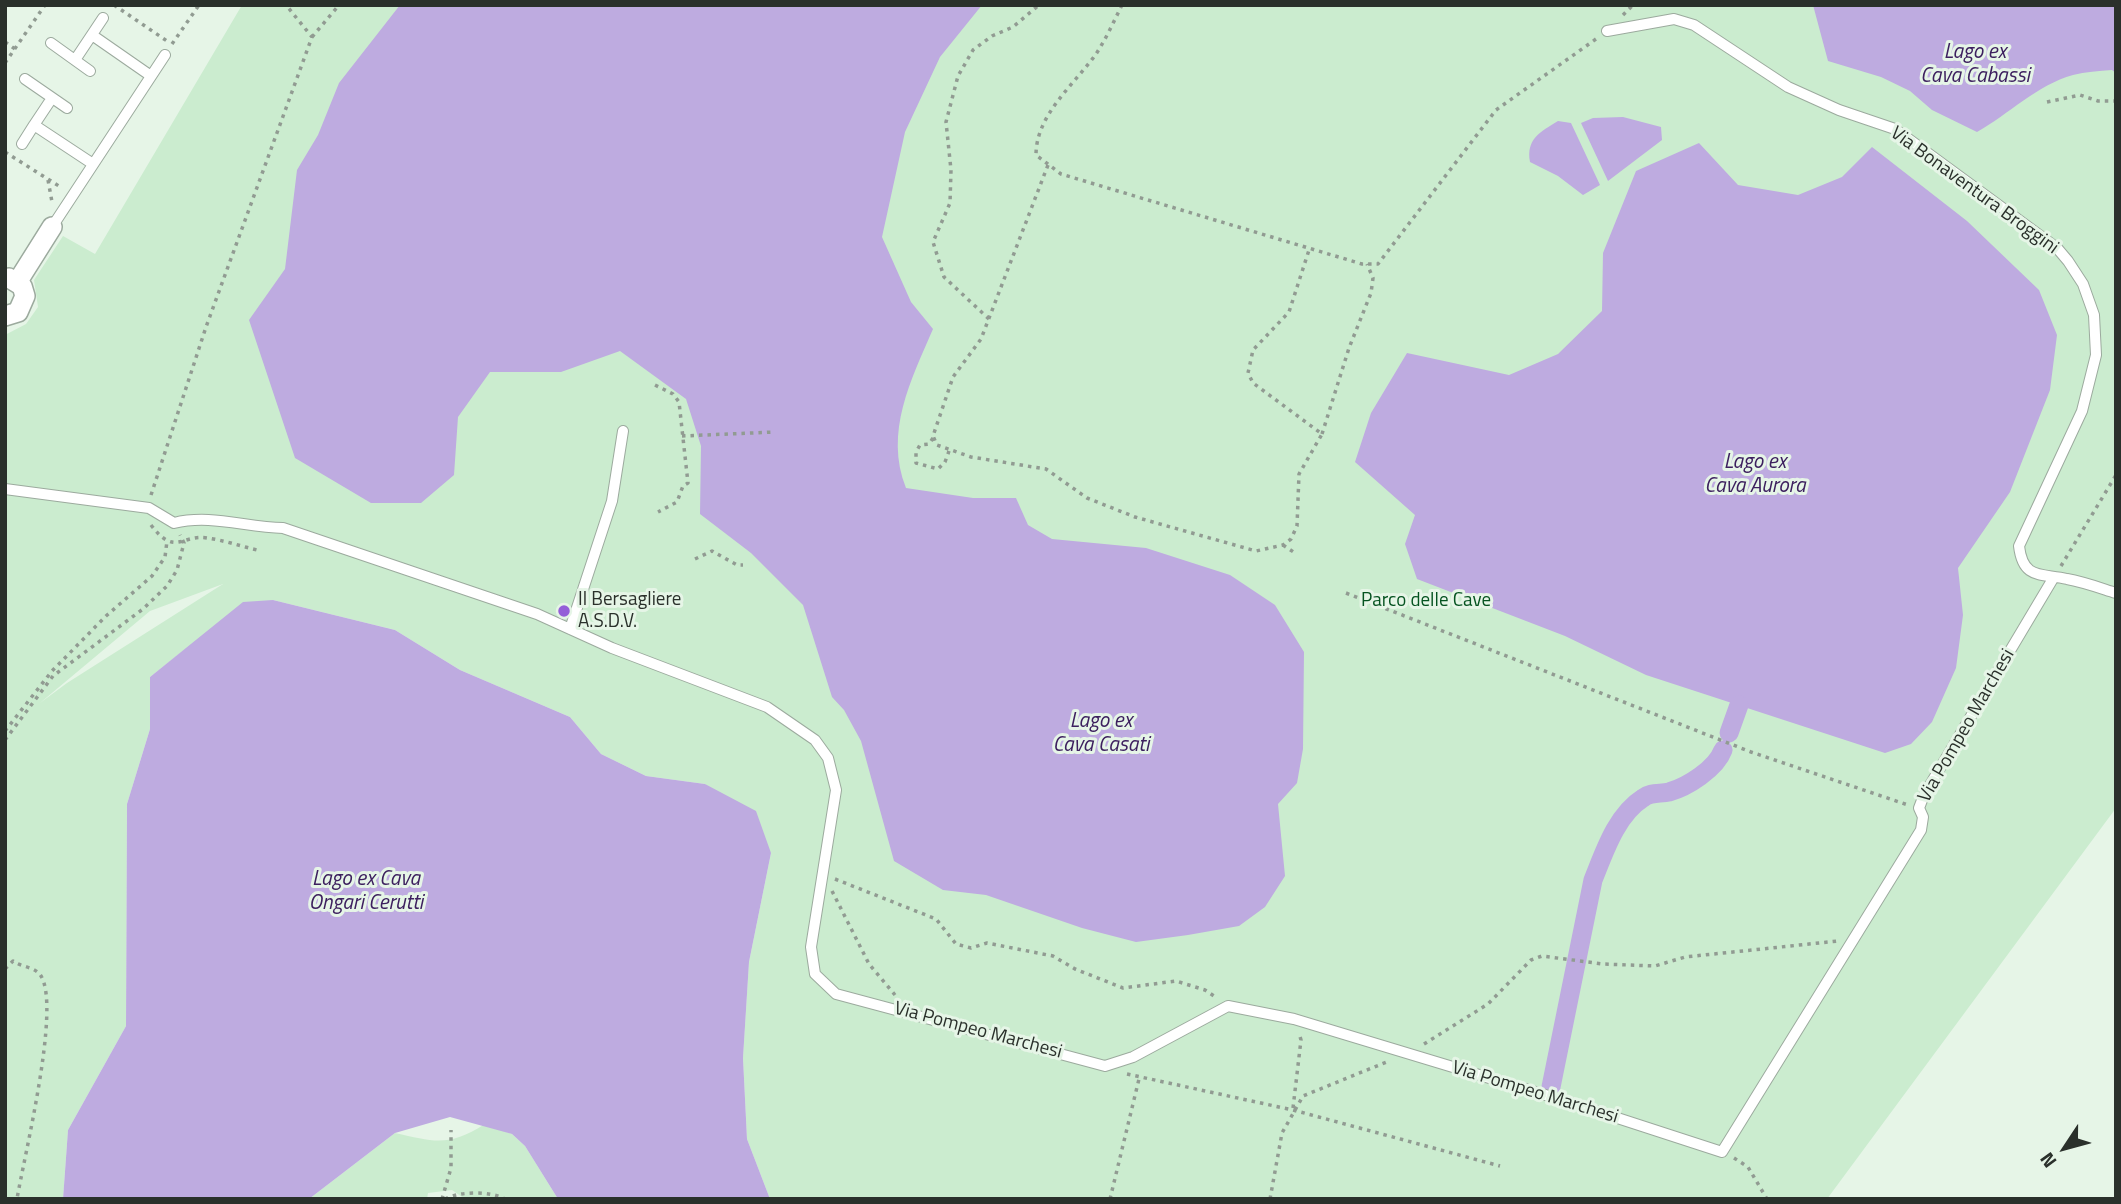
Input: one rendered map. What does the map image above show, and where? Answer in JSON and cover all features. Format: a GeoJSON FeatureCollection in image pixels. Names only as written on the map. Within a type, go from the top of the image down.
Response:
{"type":"FeatureCollection","features":[{"type":"Feature","properties":{"kind":"street"},"geometry":{"type":"LineString","coordinates":[[5,316],[18,312],[24,302],[24,291],[11,279],[49,219]]}},
{"type":"Feature","properties":{"kind":"lane"},"geometry":{"type":"LineString","coordinates":[[75,60],[103,18]]}},
{"type":"Feature","properties":{"kind":"lane","name":"Via Bonaventura Broggini"},"geometry":{"type":"LineString","coordinates":[[1607,31],[1674,19],[1694,26],[1788,87],[1839,110],[1895,129],[2057,248],[2068,261],[2091,306],[2096,331],[2096,355],[2082,411],[2019,546],[2026,569],[2036,575],[2116,593]]}},
{"type":"Feature","properties":{"kind":"lane"},"geometry":{"type":"LineString","coordinates":[[92,35],[151,76]]}},
{"type":"Feature","properties":{"kind":"lane"},"geometry":{"type":"LineString","coordinates":[[51,43],[90,71]]}},
{"type":"Feature","properties":{"kind":"lane"},"geometry":{"type":"LineString","coordinates":[[49,219],[73,195],[165,55]]}},
{"type":"Feature","properties":{"kind":"lane"},"geometry":{"type":"LineString","coordinates":[[25,79],[67,108]]}},
{"type":"Feature","properties":{"kind":"lane"},"geometry":{"type":"LineString","coordinates":[[22,144],[52,98]]}},
{"type":"Feature","properties":{"kind":"lane"},"geometry":{"type":"LineString","coordinates":[[34,125],[93,164]]}},
{"type":"Feature","properties":{"kind":"lane"},"geometry":{"type":"LineString","coordinates":[[570,629],[612,501],[622,431]]}},
{"type":"Feature","properties":{"kind":"lane"},"geometry":{"type":"LineString","coordinates":[[5,489],[149,508],[174,523]]}},
{"type":"Feature","properties":{"kind":"lane","name":"Via Pompeo Marchesi"},"geometry":{"type":"LineString","coordinates":[[174,523],[200,518],[247,527],[283,528],[512,605],[612,648],[767,707],[815,740],[828,758],[836,790],[811,947],[813,968],[819,980],[836,994],[914,1012],[1105,1066]]}},
{"type":"Feature","properties":{"kind":"lane","name":"Via Pompeo Marchesi"},"geometry":{"type":"LineString","coordinates":[[1228,1006],[1294,1019],[1562,1100],[1722,1152],[1922,828],[1923,817],[1920,810],[1924,795],[2054,577]]}},
{"type":"Feature","properties":{"kind":"lane"},"geometry":{"type":"LineString","coordinates":[[1105,1066],[1133,1057],[1228,1006]]}},
{"type":"Feature","properties":{"kind":"path"},"geometry":{"type":"LineString","coordinates":[[5,63],[45,5]]}},
{"type":"Feature","properties":{"kind":"path"},"geometry":{"type":"LineString","coordinates":[[114,5],[172,44]]}},
{"type":"Feature","properties":{"kind":"path"},"geometry":{"type":"LineString","coordinates":[[165,55],[199,5]]}},
{"type":"Feature","properties":{"kind":"path"},"geometry":{"type":"LineString","coordinates":[[286,5],[312,37]]}},
{"type":"Feature","properties":{"kind":"path"},"geometry":{"type":"LineString","coordinates":[[149,508],[154,480],[206,327],[312,37],[339,5]]}},
{"type":"Feature","properties":{"kind":"path"},"geometry":{"type":"LineString","coordinates":[[989,319],[944,277],[933,242],[950,204],[951,170],[946,122],[958,76],[973,50],[992,36],[1013,27],[1039,5]]}},
{"type":"Feature","properties":{"kind":"path"},"geometry":{"type":"LineString","coordinates":[[1122,5],[1096,52],[1038,132],[1036,155],[1061,174],[1309,250],[1367,264],[1378,264]]}},
{"type":"Feature","properties":{"kind":"path"},"geometry":{"type":"LineString","coordinates":[[933,436],[937,445],[949,451],[1002,464],[1046,469],[1087,498],[1240,549],[1256,551],[1283,545],[1297,526],[1299,474],[1322,434],[1349,348],[1371,293],[1378,264],[1496,110],[1607,31]]}},
{"type":"Feature","properties":{"kind":"path"},"geometry":{"type":"LineString","coordinates":[[5,42],[15,49]]}},
{"type":"Feature","properties":{"kind":"path"},"geometry":{"type":"LineString","coordinates":[[2048,102],[2080,94],[2098,101],[2116,100]]}},
{"type":"Feature","properties":{"kind":"path"},"geometry":{"type":"LineString","coordinates":[[5,152],[73,195]]}},
{"type":"Feature","properties":{"kind":"path"},"geometry":{"type":"LineString","coordinates":[[949,451],[945,462],[938,468],[916,463],[916,452],[920,445],[929,444],[933,436],[953,377],[981,339],[1048,165]]}},
{"type":"Feature","properties":{"kind":"path"},"geometry":{"type":"LineString","coordinates":[[48,180],[53,200],[49,219]]}},
{"type":"Feature","properties":{"kind":"path"},"geometry":{"type":"LineString","coordinates":[[1309,250],[1289,312],[1253,350],[1248,373],[1253,383],[1322,434]]}},
{"type":"Feature","properties":{"kind":"path"},"geometry":{"type":"LineString","coordinates":[[1367,264],[1373,278]]}},
{"type":"Feature","properties":{"kind":"path"},"geometry":{"type":"LineString","coordinates":[[655,385],[673,394],[679,402],[688,483],[683,486],[677,502],[658,512]]}},
{"type":"Feature","properties":{"kind":"path"},"geometry":{"type":"LineString","coordinates":[[682,436],[774,432]]}},
{"type":"Feature","properties":{"kind":"path"},"geometry":{"type":"LineString","coordinates":[[2054,577],[2116,475]]}},
{"type":"Feature","properties":{"kind":"path"},"geometry":{"type":"LineString","coordinates":[[5,740],[53,676],[143,609],[167,586],[177,570],[184,543],[174,523]]}},
{"type":"Feature","properties":{"kind":"path"},"geometry":{"type":"LineString","coordinates":[[5,731],[52,671],[106,616],[152,576],[164,556],[167,540],[184,543],[206,538],[257,550]]}},
{"type":"Feature","properties":{"kind":"path"},"geometry":{"type":"LineString","coordinates":[[1283,545],[1295,553]]}},
{"type":"Feature","properties":{"kind":"path"},"geometry":{"type":"LineString","coordinates":[[695,559],[712,551],[737,565],[743,565]]}},
{"type":"Feature","properties":{"kind":"path"},"geometry":{"type":"LineString","coordinates":[[1346,593],[1751,752],[1920,810]]}},
{"type":"Feature","properties":{"kind":"path"},"geometry":{"type":"LineString","coordinates":[[823,874],[936,919],[956,944],[971,948],[988,943],[1053,956],[1075,969],[1123,988],[1176,981],[1205,990],[1228,1006]]}},
{"type":"Feature","properties":{"kind":"path"},"geometry":{"type":"LineString","coordinates":[[823,874],[869,964],[884,985],[914,1012]]}},
{"type":"Feature","properties":{"kind":"path"},"geometry":{"type":"LineString","coordinates":[[1270,1199],[1282,1133],[1303,1096],[1323,1085],[1407,1054],[1488,1004],[1531,960],[1542,956],[1582,962],[1655,966],[1685,957],[1854,939]]}},
{"type":"Feature","properties":{"kind":"path"},"geometry":{"type":"LineString","coordinates":[[5,969],[13,961],[35,970],[41,976],[46,1000],[46,1024],[17,1199]]}},
{"type":"Feature","properties":{"kind":"path"},"geometry":{"type":"LineString","coordinates":[[1293,1110],[1301,1040],[1294,1019]]}},
{"type":"Feature","properties":{"kind":"path"},"geometry":{"type":"LineString","coordinates":[[1105,1066],[1139,1079],[1293,1110],[1500,1166]]}},
{"type":"Feature","properties":{"kind":"path"},"geometry":{"type":"LineString","coordinates":[[1110,1199],[1139,1079]]}},
{"type":"Feature","properties":{"kind":"path"},"geometry":{"type":"LineString","coordinates":[[444,1199],[451,1168],[451,1130]]}},
{"type":"Feature","properties":{"kind":"path"},"geometry":{"type":"LineString","coordinates":[[1737,1159],[1761,1184],[1768,1199]]}},
{"type":"Feature","properties":{"kind":"path"},"geometry":{"type":"LineString","coordinates":[[444,1199],[453,1194],[498,1195],[505,1199]]}},
{"type":"Feature","properties":{"kind":"green space","name":"Parco delle Cave"},"geometry":{"type":"Polygon","coordinates":[[[242,5],[2116,5],[2116,808],[1827,1199],[770,1199],[747,1139],[743,1058],[749,962],[771,853],[705,784],[646,776],[601,754],[570,717],[460,670],[395,630],[273,600],[183,651],[150,677],[150,729],[127,804],[126,1026],[68,1130],[63,1199],[5,1199],[5,335],[26,324],[38,307],[34,280],[63,236],[95,254],[242,5]],[[223,584],[150,611],[40,703],[223,584]]]}},
{"type":"Feature","properties":{"kind":"green space"},"geometry":{"type":"Polygon","coordinates":[[[485,1124],[512,1134],[525,1146],[558,1199],[465,1199],[452,1190],[428,1193],[427,1199],[309,1199],[395,1133],[421,1139],[442,1140],[461,1136],[485,1124]]]}},
{"type":"Feature","properties":{"kind":"water","name":"Lago ex Cava Casati"},"geometry":{"type":"Polygon","coordinates":[[[400,5],[982,5],[940,57],[905,132],[882,237],[911,302],[933,329],[909,387],[899,427],[900,467],[906,488],[973,498],[1016,498],[1028,525],[1052,539],[1146,548],[1230,575],[1275,605],[1304,652],[1303,749],[1297,783],[1278,804],[1285,876],[1265,907],[1239,926],[1136,942],[1082,928],[986,895],[943,890],[894,861],[861,741],[844,710],[832,697],[803,605],[751,553],[700,514],[701,446],[686,399],[620,351],[561,372],[490,372],[458,417],[454,475],[421,503],[371,503],[295,458],[249,320],[285,269],[297,170],[318,135],[339,83],[400,5]]]}},
{"type":"Feature","properties":{"kind":"water","name":"Lago ex Cava Cabassi"},"geometry":{"type":"Polygon","coordinates":[[[1813,5],[2116,5],[2116,73],[2112,70],[2092,72],[2060,80],[2035,93],[1977,132],[1932,110],[1910,91],[1881,77],[1828,61],[1813,5]]]}},
{"type":"Feature","properties":{"kind":"water"},"geometry":{"type":"Polygon","coordinates":[[[1623,117],[1661,127],[1662,140],[1608,181],[1581,123],[1593,118],[1623,117]]]}},
{"type":"Feature","properties":{"kind":"water"},"geometry":{"type":"Polygon","coordinates":[[[1558,121],[1571,123],[1600,185],[1583,195],[1558,176],[1530,162],[1532,142],[1558,121]]]}},
{"type":"Feature","properties":{"kind":"water","name":"Lago ex Cava Aurora"},"geometry":{"type":"Polygon","coordinates":[[[1699,143],[1738,185],[1798,195],[1842,177],[1872,147],[1967,221],[2039,290],[2057,335],[2050,390],[2010,492],[1958,568],[1963,615],[1956,668],[1932,722],[1911,744],[1885,753],[1646,675],[1565,636],[1417,579],[1405,544],[1415,515],[1355,462],[1371,413],[1407,353],[1509,375],[1558,354],[1602,311],[1603,253],[1636,171],[1699,143]]]}},
{"type":"Feature","properties":{"kind":"water","name":"Lago ex Cava Ongari Cerutti"},"geometry":{"type":"Polygon","coordinates":[[[273,600],[395,630],[460,670],[570,717],[601,754],[646,776],[705,784],[756,811],[771,853],[749,962],[743,1058],[747,1139],[770,1199],[558,1199],[525,1146],[512,1134],[450,1117],[395,1133],[309,1199],[63,1199],[68,1130],[126,1026],[127,804],[150,729],[150,677],[243,602],[273,600]]]}},
{"type":"Feature","properties":{"kind":"waterway"},"geometry":{"type":"LineString","coordinates":[[1729,733],[1739,705]]}},
{"type":"Feature","properties":{"kind":"waterway"},"geometry":{"type":"LineString","coordinates":[[1551,1087],[1593,880],[1612,835],[1625,814],[1643,798],[1669,792],[1692,782],[1714,764],[1723,750]]}},
{"type":"Feature","properties":{"kind":"place","name":"Il Bersagliere A.S.D.V."},"geometry":{"type":"Point","coordinates":[564,611]}}]}
